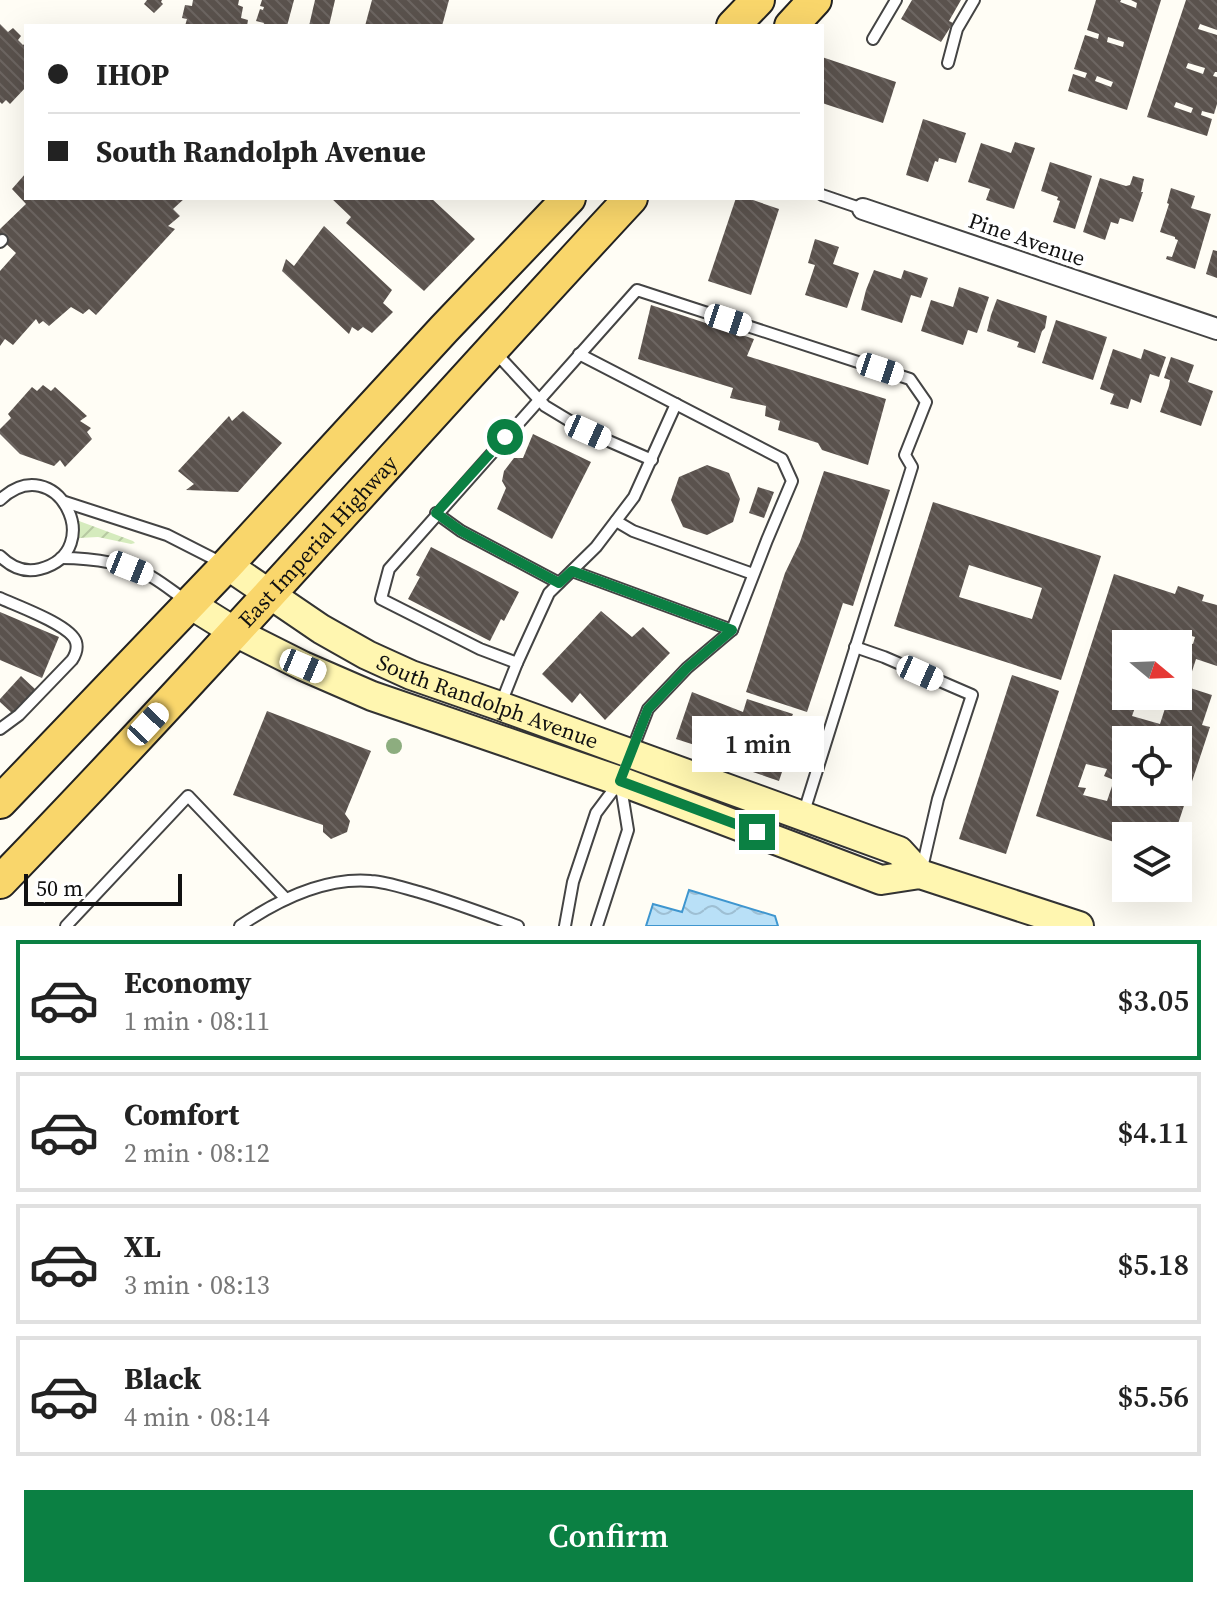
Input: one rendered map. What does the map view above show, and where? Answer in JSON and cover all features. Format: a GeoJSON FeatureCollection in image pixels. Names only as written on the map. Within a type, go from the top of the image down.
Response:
{"type":"FeatureCollection","features":[{"type":"Feature","properties":{"kind":"main road"},"geometry":{"type":"LineString","coordinates":[[735,24],[758,0]]}},
{"type":"Feature","properties":{"kind":"main road"},"geometry":{"type":"LineString","coordinates":[[793,24],[815,0]]}},
{"type":"Feature","properties":{"kind":"main road"},"geometry":{"type":"LineString","coordinates":[[0,802],[227,565],[567,200]]}},
{"type":"Feature","properties":{"kind":"main road","name":"East Imperial Highway"},"geometry":{"type":"LineString","coordinates":[[0,882],[235,632],[629,200]]}},
{"type":"Feature","properties":{"kind":"street","name":"Pine Avenue"},"geometry":{"type":"LineString","coordinates":[[863,209],[1217,329]]}},
{"type":"Feature","properties":{"kind":"street","name":"South Randolph Avenue"},"geometry":{"type":"LineString","coordinates":[[227,565],[321,629],[411,675],[899,851],[920,874]]}},
{"type":"Feature","properties":{"kind":"street","name":"South Randolph Avenue"},"geometry":{"type":"LineString","coordinates":[[190,604],[235,632],[372,696],[620,781],[881,880],[920,874],[1079,926]]}},
{"type":"Feature","properties":{"kind":"lane"},"geometry":{"type":"LineString","coordinates":[[873,39],[896,0]]}},
{"type":"Feature","properties":{"kind":"lane"},"geometry":{"type":"LineString","coordinates":[[948,63],[957,29],[974,0]]}},
{"type":"Feature","properties":{"kind":"lane","name":"Pine Avenue"},"geometry":{"type":"LineString","coordinates":[[824,196],[863,209]]}},
{"type":"Feature","properties":{"kind":"lane"},"geometry":{"type":"LineString","coordinates":[[517,663],[480,649],[381,599],[389,569],[637,290],[910,379],[926,402],[905,455],[912,467],[803,816]]}},
{"type":"Feature","properties":{"kind":"lane"},"geometry":{"type":"LineString","coordinates":[[491,348],[545,406],[588,432],[652,460]]}},
{"type":"Feature","properties":{"kind":"lane"},"geometry":{"type":"LineString","coordinates":[[565,926],[573,882],[596,813],[620,781],[648,709],[687,668],[732,630],[792,481],[782,459],[579,354]]}},
{"type":"Feature","properties":{"kind":"lane"},"geometry":{"type":"LineString","coordinates":[[500,706],[549,593],[596,547],[634,497],[676,404]]}},
{"type":"Feature","properties":{"kind":"lane","name":"South Randolph Avenue"},"geometry":{"type":"LineString","coordinates":[[0,500],[7,493],[29,485],[50,490],[65,502],[167,535],[227,565]]}},
{"type":"Feature","properties":{"kind":"lane"},"geometry":{"type":"LineString","coordinates":[[61,558],[73,537],[71,513],[65,502]]}},
{"type":"Feature","properties":{"kind":"lane"},"geometry":{"type":"LineString","coordinates":[[436,513],[461,531],[559,583]]}},
{"type":"Feature","properties":{"kind":"lane"},"geometry":{"type":"LineString","coordinates":[[616,521],[633,531],[753,574]]}},
{"type":"Feature","properties":{"kind":"lane","name":"South Randolph Avenue"},"geometry":{"type":"LineString","coordinates":[[0,556],[21,569],[49,567],[61,558],[89,558],[130,568],[153,577],[190,604]]}},
{"type":"Feature","properties":{"kind":"lane"},"geometry":{"type":"LineString","coordinates":[[572,571],[732,630]]}},
{"type":"Feature","properties":{"kind":"lane"},"geometry":{"type":"LineString","coordinates":[[0,598],[62,627],[77,643],[77,652],[19,715],[0,729]]}},
{"type":"Feature","properties":{"kind":"lane"},"geometry":{"type":"LineString","coordinates":[[855,647],[972,695],[938,799],[920,874]]}},
{"type":"Feature","properties":{"kind":"lane"},"geometry":{"type":"LineString","coordinates":[[597,926],[628,830],[620,781]]}},
{"type":"Feature","properties":{"kind":"lane"},"geometry":{"type":"LineString","coordinates":[[66,926],[188,796],[286,899]]}},
{"type":"Feature","properties":{"kind":"lane"},"geometry":{"type":"LineString","coordinates":[[240,926],[286,899],[327,885],[371,881],[445,900],[518,926]]}},
{"type":"Feature","properties":{"kind":"green space"},"geometry":{"type":"Polygon","coordinates":[[[79,521],[135,543],[98,537],[79,538],[79,521]]]}},
{"type":"Feature","properties":{"kind":"water"},"geometry":{"type":"Polygon","coordinates":[[[689,890],[775,916],[778,926],[646,926],[653,904],[682,912],[689,890]]]}},
{"type":"Feature","properties":{"kind":"building"},"geometry":{"type":"Polygon","coordinates":[[[147,0],[162,0],[163,4],[154,13],[144,4],[147,0]]]}},
{"type":"Feature","properties":{"kind":"building"},"geometry":{"type":"Polygon","coordinates":[[[193,0],[239,0],[238,5],[243,7],[241,18],[248,20],[247,24],[186,24],[187,19],[182,18],[185,5],[192,6],[193,0]]]}},
{"type":"Feature","properties":{"kind":"building"},"geometry":{"type":"Polygon","coordinates":[[[262,0],[294,0],[288,24],[256,21],[260,9],[264,7],[260,6],[262,0]]]}},
{"type":"Feature","properties":{"kind":"building"},"geometry":{"type":"Polygon","coordinates":[[[315,0],[335,0],[329,24],[309,24],[315,0]]]}},
{"type":"Feature","properties":{"kind":"building"},"geometry":{"type":"Polygon","coordinates":[[[372,0],[449,0],[443,24],[366,24],[372,0]]]}},
{"type":"Feature","properties":{"kind":"building"},"geometry":{"type":"Polygon","coordinates":[[[912,0],[961,0],[949,21],[953,23],[941,42],[901,19],[912,0]]]}},
{"type":"Feature","properties":{"kind":"building"},"geometry":{"type":"Polygon","coordinates":[[[1096,0],[1121,0],[1136,8],[1137,3],[1131,0],[1161,0],[1127,110],[1068,91],[1073,74],[1085,78],[1087,73],[1074,69],[1085,35],[1098,39],[1099,34],[1087,30],[1096,0]],[[1108,37],[1107,42],[1123,47],[1124,42],[1108,37]],[[1097,76],[1095,81],[1111,87],[1113,82],[1097,76]]]}},
{"type":"Feature","properties":{"kind":"building"},"geometry":{"type":"Polygon","coordinates":[[[1186,0],[1217,0],[1217,30],[1200,24],[1198,29],[1217,35],[1217,72],[1213,76],[1217,77],[1217,104],[1214,114],[1202,111],[1201,115],[1212,119],[1207,136],[1147,117],[1186,0]],[[1188,63],[1186,68],[1203,74],[1205,68],[1188,63]],[[1176,102],[1174,107],[1191,113],[1193,108],[1176,102]]]}},
{"type":"Feature","properties":{"kind":"building"},"geometry":{"type":"Polygon","coordinates":[[[0,24],[8,32],[13,28],[21,36],[18,40],[24,44],[24,89],[10,104],[6,100],[2,104],[0,24]]]}},
{"type":"Feature","properties":{"kind":"building"},"geometry":{"type":"Polygon","coordinates":[[[824,58],[896,82],[883,123],[824,104],[824,58]]]}},
{"type":"Feature","properties":{"kind":"building"},"geometry":{"type":"Polygon","coordinates":[[[923,119],[966,133],[956,163],[939,158],[928,182],[906,175],[923,119]]]}},
{"type":"Feature","properties":{"kind":"building"},"geometry":{"type":"Polygon","coordinates":[[[1015,142],[1035,148],[1014,209],[986,200],[990,189],[968,182],[981,143],[1011,153],[1015,142]]]}},
{"type":"Feature","properties":{"kind":"building"},"geometry":{"type":"Polygon","coordinates":[[[1050,162],[1092,176],[1075,229],[1053,222],[1060,201],[1058,197],[1041,191],[1050,162]]]}},
{"type":"Feature","properties":{"kind":"building"},"geometry":{"type":"Polygon","coordinates":[[[24,175],[24,200],[183,200],[173,209],[180,216],[168,226],[175,229],[96,315],[89,309],[83,314],[71,307],[49,326],[43,321],[39,324],[36,319],[13,345],[5,339],[0,346],[0,271],[16,253],[0,238],[0,229],[26,204],[12,189],[24,175]]]}},
{"type":"Feature","properties":{"kind":"building"},"geometry":{"type":"Polygon","coordinates":[[[1133,176],[1144,179],[1133,222],[1120,218],[1118,224],[1111,222],[1105,240],[1083,232],[1100,178],[1126,186],[1130,185],[1133,176]]]}},
{"type":"Feature","properties":{"kind":"building"},"geometry":{"type":"Polygon","coordinates":[[[1171,188],[1195,196],[1191,208],[1211,214],[1195,269],[1166,259],[1167,256],[1172,257],[1178,240],[1160,232],[1171,188]]]}},
{"type":"Feature","properties":{"kind":"building"},"geometry":{"type":"Polygon","coordinates":[[[333,200],[433,200],[475,239],[424,291],[346,223],[351,217],[333,200]]]}},
{"type":"Feature","properties":{"kind":"building"},"geometry":{"type":"Polygon","coordinates":[[[735,200],[753,200],[779,209],[751,295],[708,281],[735,200]]]}},
{"type":"Feature","properties":{"kind":"building"},"geometry":{"type":"Polygon","coordinates":[[[324,226],[392,290],[383,303],[393,312],[372,333],[363,327],[358,331],[352,327],[349,334],[282,271],[286,259],[294,266],[324,226]]]}},
{"type":"Feature","properties":{"kind":"building"},"geometry":{"type":"Polygon","coordinates":[[[815,239],[839,247],[833,264],[859,273],[847,308],[805,295],[815,265],[808,263],[815,239]]]}},
{"type":"Feature","properties":{"kind":"building"},"geometry":{"type":"Polygon","coordinates":[[[1213,250],[1217,251],[1217,278],[1206,274],[1213,250]]]}},
{"type":"Feature","properties":{"kind":"building"},"geometry":{"type":"Polygon","coordinates":[[[874,270],[901,279],[904,270],[928,278],[921,298],[911,295],[902,323],[861,310],[874,270]]]}},
{"type":"Feature","properties":{"kind":"building"},"geometry":{"type":"Polygon","coordinates":[[[959,287],[989,297],[977,333],[968,330],[963,345],[921,331],[931,300],[953,307],[959,287]]]}},
{"type":"Feature","properties":{"kind":"building"},"geometry":{"type":"Polygon","coordinates":[[[997,299],[1047,316],[1035,353],[1017,347],[1019,342],[987,331],[997,299]]]}},
{"type":"Feature","properties":{"kind":"building"},"geometry":{"type":"Polygon","coordinates":[[[651,305],[754,339],[747,356],[886,399],[868,465],[822,450],[818,443],[778,430],[780,421],[765,416],[766,406],[730,398],[733,388],[638,359],[651,305]]]}},
{"type":"Feature","properties":{"kind":"building"},"geometry":{"type":"Polygon","coordinates":[[[1056,320],[1107,337],[1093,380],[1042,363],[1056,320]]]}},
{"type":"Feature","properties":{"kind":"building"},"geometry":{"type":"Polygon","coordinates":[[[1113,349],[1141,359],[1144,349],[1166,357],[1159,377],[1150,374],[1141,403],[1131,399],[1128,409],[1110,404],[1114,394],[1100,389],[1113,349]]]}},
{"type":"Feature","properties":{"kind":"building"},"geometry":{"type":"Polygon","coordinates":[[[1171,357],[1194,365],[1188,382],[1213,391],[1201,426],[1160,412],[1169,386],[1170,380],[1164,378],[1171,357]]]}},
{"type":"Feature","properties":{"kind":"building"},"geometry":{"type":"Polygon","coordinates":[[[43,385],[51,391],[55,387],[87,416],[80,421],[91,428],[87,432],[92,439],[65,467],[60,460],[54,466],[20,454],[0,434],[0,429],[11,418],[8,414],[32,387],[37,391],[43,385]]]}},
{"type":"Feature","properties":{"kind":"building"},"geometry":{"type":"Polygon","coordinates":[[[243,411],[282,443],[238,492],[186,490],[194,484],[178,471],[229,416],[232,421],[243,411]]]}},
{"type":"Feature","properties":{"kind":"building"},"geometry":{"type":"Polygon","coordinates":[[[533,434],[591,462],[552,539],[497,509],[506,488],[502,481],[504,471],[514,458],[523,458],[533,434]]]}},
{"type":"Feature","properties":{"kind":"building"},"geometry":{"type":"Polygon","coordinates":[[[707,465],[729,473],[740,499],[733,522],[707,535],[683,527],[671,500],[679,477],[707,465]]]}},
{"type":"Feature","properties":{"kind":"building"},"geometry":{"type":"Polygon","coordinates":[[[824,471],[890,490],[853,606],[843,603],[807,712],[746,692],[785,573],[800,542],[824,471]]]}},
{"type":"Feature","properties":{"kind":"building"},"geometry":{"type":"Polygon","coordinates":[[[758,487],[774,492],[764,518],[749,513],[758,487]]]}},
{"type":"Feature","properties":{"kind":"building"},"geometry":{"type":"Polygon","coordinates":[[[933,502],[1101,556],[1061,680],[894,626],[933,502]],[[969,565],[959,597],[1032,619],[1042,588],[969,565]]]}},
{"type":"Feature","properties":{"kind":"building"},"geometry":{"type":"Polygon","coordinates":[[[431,547],[519,592],[490,641],[408,599],[431,547]]]}},
{"type":"Feature","properties":{"kind":"building"},"geometry":{"type":"Polygon","coordinates":[[[1114,574],[1175,594],[1178,586],[1204,595],[1202,601],[1217,605],[1217,666],[1196,659],[1192,671],[1192,644],[1195,637],[1192,630],[1112,630],[1112,710],[1134,710],[1132,716],[1160,724],[1164,710],[1192,710],[1192,689],[1212,695],[1202,725],[1210,727],[1192,782],[1192,726],[1112,726],[1112,779],[1104,776],[1107,769],[1086,764],[1078,787],[1086,788],[1083,795],[1107,801],[1112,786],[1112,806],[1184,806],[1179,822],[1112,822],[1112,841],[1036,816],[1114,574]]]}},
{"type":"Feature","properties":{"kind":"building"},"geometry":{"type":"Polygon","coordinates":[[[601,611],[632,637],[643,627],[670,653],[605,720],[580,693],[572,703],[542,674],[601,611]]]}},
{"type":"Feature","properties":{"kind":"building"},"geometry":{"type":"Polygon","coordinates":[[[0,612],[59,637],[42,678],[0,660],[0,612]]]}},
{"type":"Feature","properties":{"kind":"building"},"geometry":{"type":"Polygon","coordinates":[[[1012,675],[1059,691],[1006,854],[959,839],[1012,675]]]}},
{"type":"Feature","properties":{"kind":"building"},"geometry":{"type":"Polygon","coordinates":[[[21,676],[36,690],[13,714],[0,699],[21,676]]]}},
{"type":"Feature","properties":{"kind":"building"},"geometry":{"type":"Polygon","coordinates":[[[692,692],[743,712],[747,699],[793,714],[786,730],[795,733],[779,781],[744,769],[747,756],[704,739],[701,747],[676,739],[692,692]]]}},
{"type":"Feature","properties":{"kind":"building"},"geometry":{"type":"Polygon","coordinates":[[[267,711],[371,751],[345,814],[350,821],[347,832],[331,839],[323,832],[323,825],[233,795],[267,711]]]}},
{"type":"Feature","properties":{"kind":"route"},"geometry":{"type":"LineString","coordinates":[[505,437],[436,513],[461,531],[559,583],[572,571],[732,630],[687,668],[648,709],[620,781],[757,832]]}}]}
